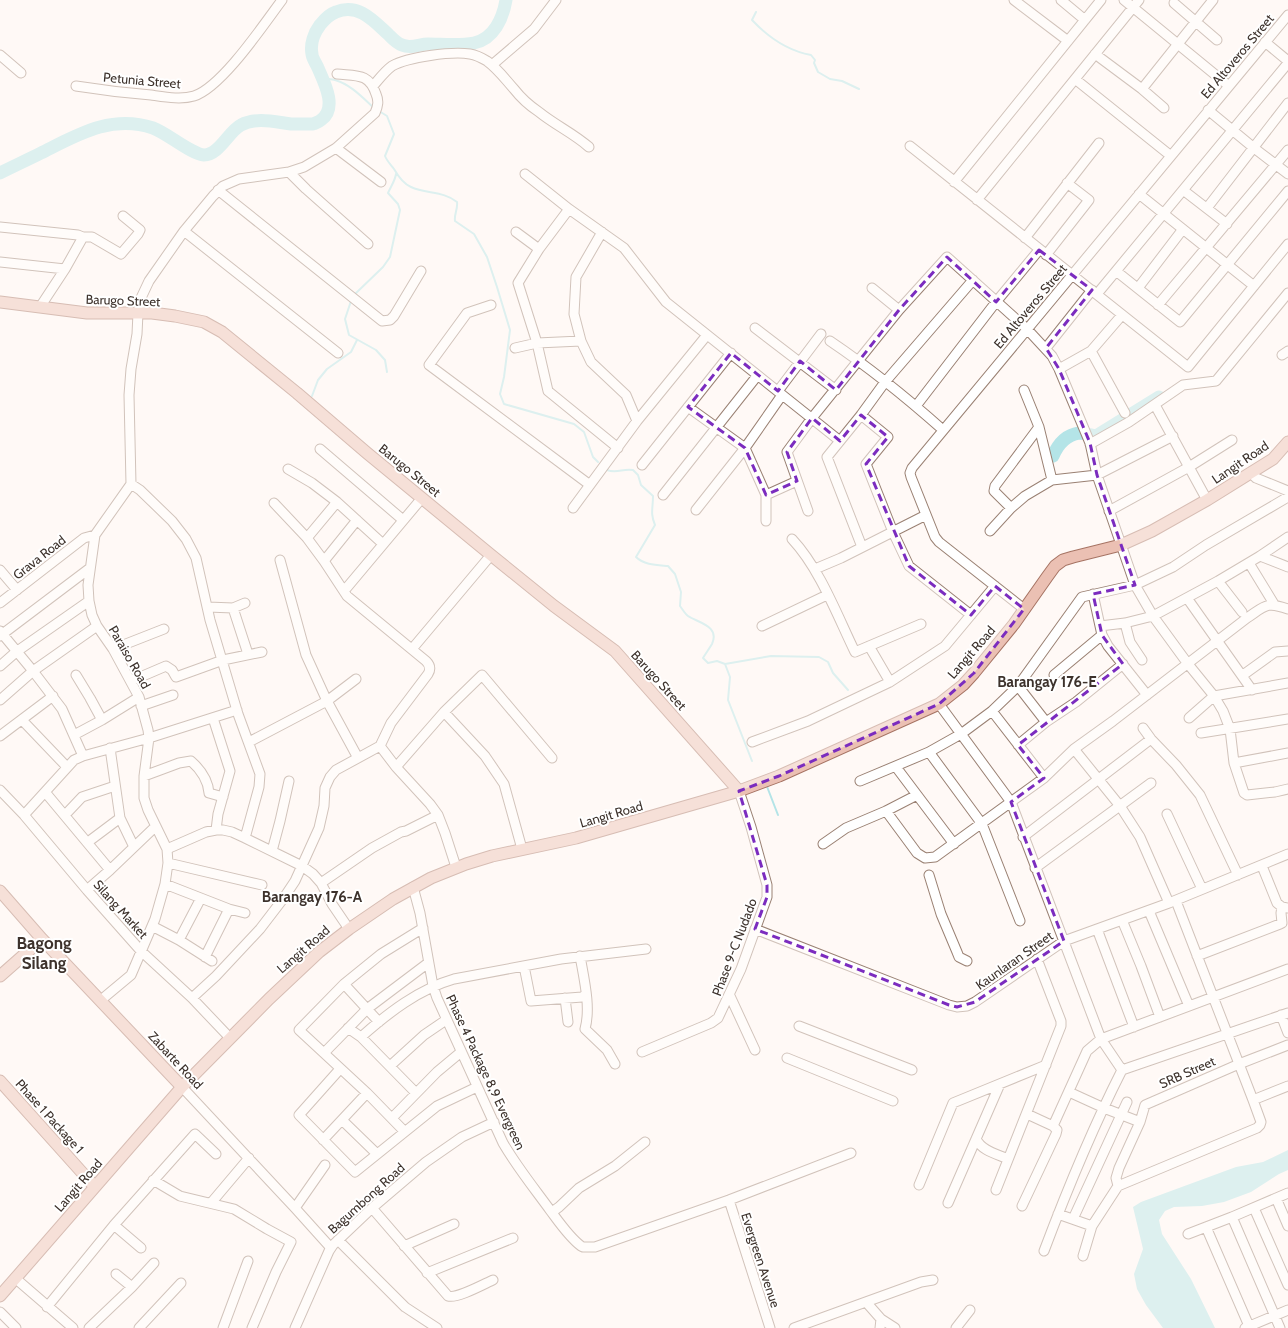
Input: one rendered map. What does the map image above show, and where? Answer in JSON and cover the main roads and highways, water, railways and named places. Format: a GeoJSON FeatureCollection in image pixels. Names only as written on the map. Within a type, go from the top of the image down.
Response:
{"type":"FeatureCollection","features":[{"type":"Feature","properties":{"kind":"main road","name":"Barugo Street"},"geometry":{"type":"LineString","coordinates":[[0,302],[87,313],[138,313],[175,316],[212,325],[244,349],[367,453],[554,606],[615,651],[739,791]]}},
{"type":"Feature","properties":{"kind":"main road","name":"Langit Road"},"geometry":{"type":"LineString","coordinates":[[0,1296],[182,1087],[230,1038],[305,966],[349,929],[413,887],[456,867],[492,856],[576,838],[739,791],[779,776],[939,704],[963,685],[974,673],[1014,624],[1055,566],[1063,560],[1121,545],[1157,528],[1207,500],[1274,459],[1288,442]]}},
{"type":"Feature","properties":{"kind":"main road","name":"Zabarte Road"},"geometry":{"type":"LineString","coordinates":[[0,891],[42,940],[101,1000],[182,1087]]}},
{"type":"Feature","properties":{"kind":"main road"},"geometry":{"type":"LineString","coordinates":[[0,976],[42,940]]}},
{"type":"Feature","properties":{"kind":"main road","name":"Phase 1 Package 1"},"geometry":{"type":"LineString","coordinates":[[0,1081],[95,1187]]}},
{"type":"Feature","properties":{"kind":"water"},"geometry":{"type":"Polygon","coordinates":[[[1288,1150],[1288,1170],[1251,1192],[1224,1202],[1202,1206],[1174,1207],[1165,1211],[1159,1220],[1162,1234],[1191,1279],[1215,1328],[1163,1328],[1146,1305],[1137,1289],[1134,1274],[1143,1249],[1133,1207],[1141,1202],[1236,1167],[1263,1162],[1288,1150]]]}},
{"type":"Feature","properties":{"kind":"waterway"},"geometry":{"type":"LineString","coordinates":[[0,173],[81,133],[109,125],[123,123],[138,124],[153,128],[193,151],[204,155],[209,154],[219,147],[232,132],[241,125],[253,121],[313,124],[320,121],[326,115],[329,109],[329,102],[326,87],[312,56],[312,43],[314,35],[320,25],[332,14],[344,10],[358,11],[365,14],[377,23],[396,42],[405,46],[428,44],[451,45],[474,43],[487,37],[500,20],[506,0]]}},
{"type":"Feature","properties":{"kind":"waterway"},"geometry":{"type":"LineString","coordinates":[[756,12],[752,20],[758,26],[787,47],[811,55],[815,60],[814,63],[818,72],[830,79],[842,81],[859,89]]}},
{"type":"Feature","properties":{"kind":"waterway"},"geometry":{"type":"LineString","coordinates":[[323,78],[341,82],[356,92],[374,108]]}},
{"type":"Feature","properties":{"kind":"waterway"},"geometry":{"type":"LineString","coordinates":[[379,111],[387,116],[394,134],[385,156],[399,177],[411,187],[441,194],[452,198],[457,202],[455,221],[474,234],[487,257],[510,330],[504,377],[500,394],[504,404],[574,424],[584,432],[593,457],[598,462]]}},
{"type":"Feature","properties":{"kind":"waterway"},"geometry":{"type":"LineString","coordinates":[[354,295],[383,267],[390,257],[400,210],[398,204],[388,193],[396,174]]}},
{"type":"Feature","properties":{"kind":"waterway"},"geometry":{"type":"LineString","coordinates":[[351,301],[345,319],[349,335],[376,350],[385,360],[387,372]]}},
{"type":"Feature","properties":{"kind":"waterway"},"geometry":{"type":"LineString","coordinates":[[312,396],[318,380],[327,369],[351,352],[357,340]]}},
{"type":"Feature","properties":{"kind":"waterway"},"geometry":{"type":"LineString","coordinates":[[1053,456],[1057,448],[1066,438],[1079,433],[1096,436],[1159,397]]}},
{"type":"Feature","properties":{"kind":"waterway"},"geometry":{"type":"LineString","coordinates":[[607,470],[633,470],[638,475],[641,485],[653,496],[652,514],[655,525],[636,557],[643,562],[668,566],[675,574],[681,592],[680,606],[687,615],[703,623],[711,629],[713,633],[714,638],[712,644],[703,658],[708,663],[717,661],[725,664],[771,656],[819,657],[828,662],[833,673],[848,690]]}},
{"type":"Feature","properties":{"kind":"waterway"},"geometry":{"type":"LineString","coordinates":[[725,664],[730,677],[728,700],[752,761]]}},
{"type":"Feature","properties":{"kind":"waterway"},"geometry":{"type":"LineString","coordinates":[[766,784],[778,815]]}},
{"type":"Feature","properties":{"kind":"district","name":"Barangay 176-E"},"geometry":{"type":"Point","coordinates":[1047,682]}},
{"type":"Feature","properties":{"kind":"district","name":"Barangay 176-A"},"geometry":{"type":"Point","coordinates":[312,897]}},
{"type":"Feature","properties":{"kind":"district","name":"Bagong Silang"},"geometry":{"type":"Point","coordinates":[44,953]}}]}
